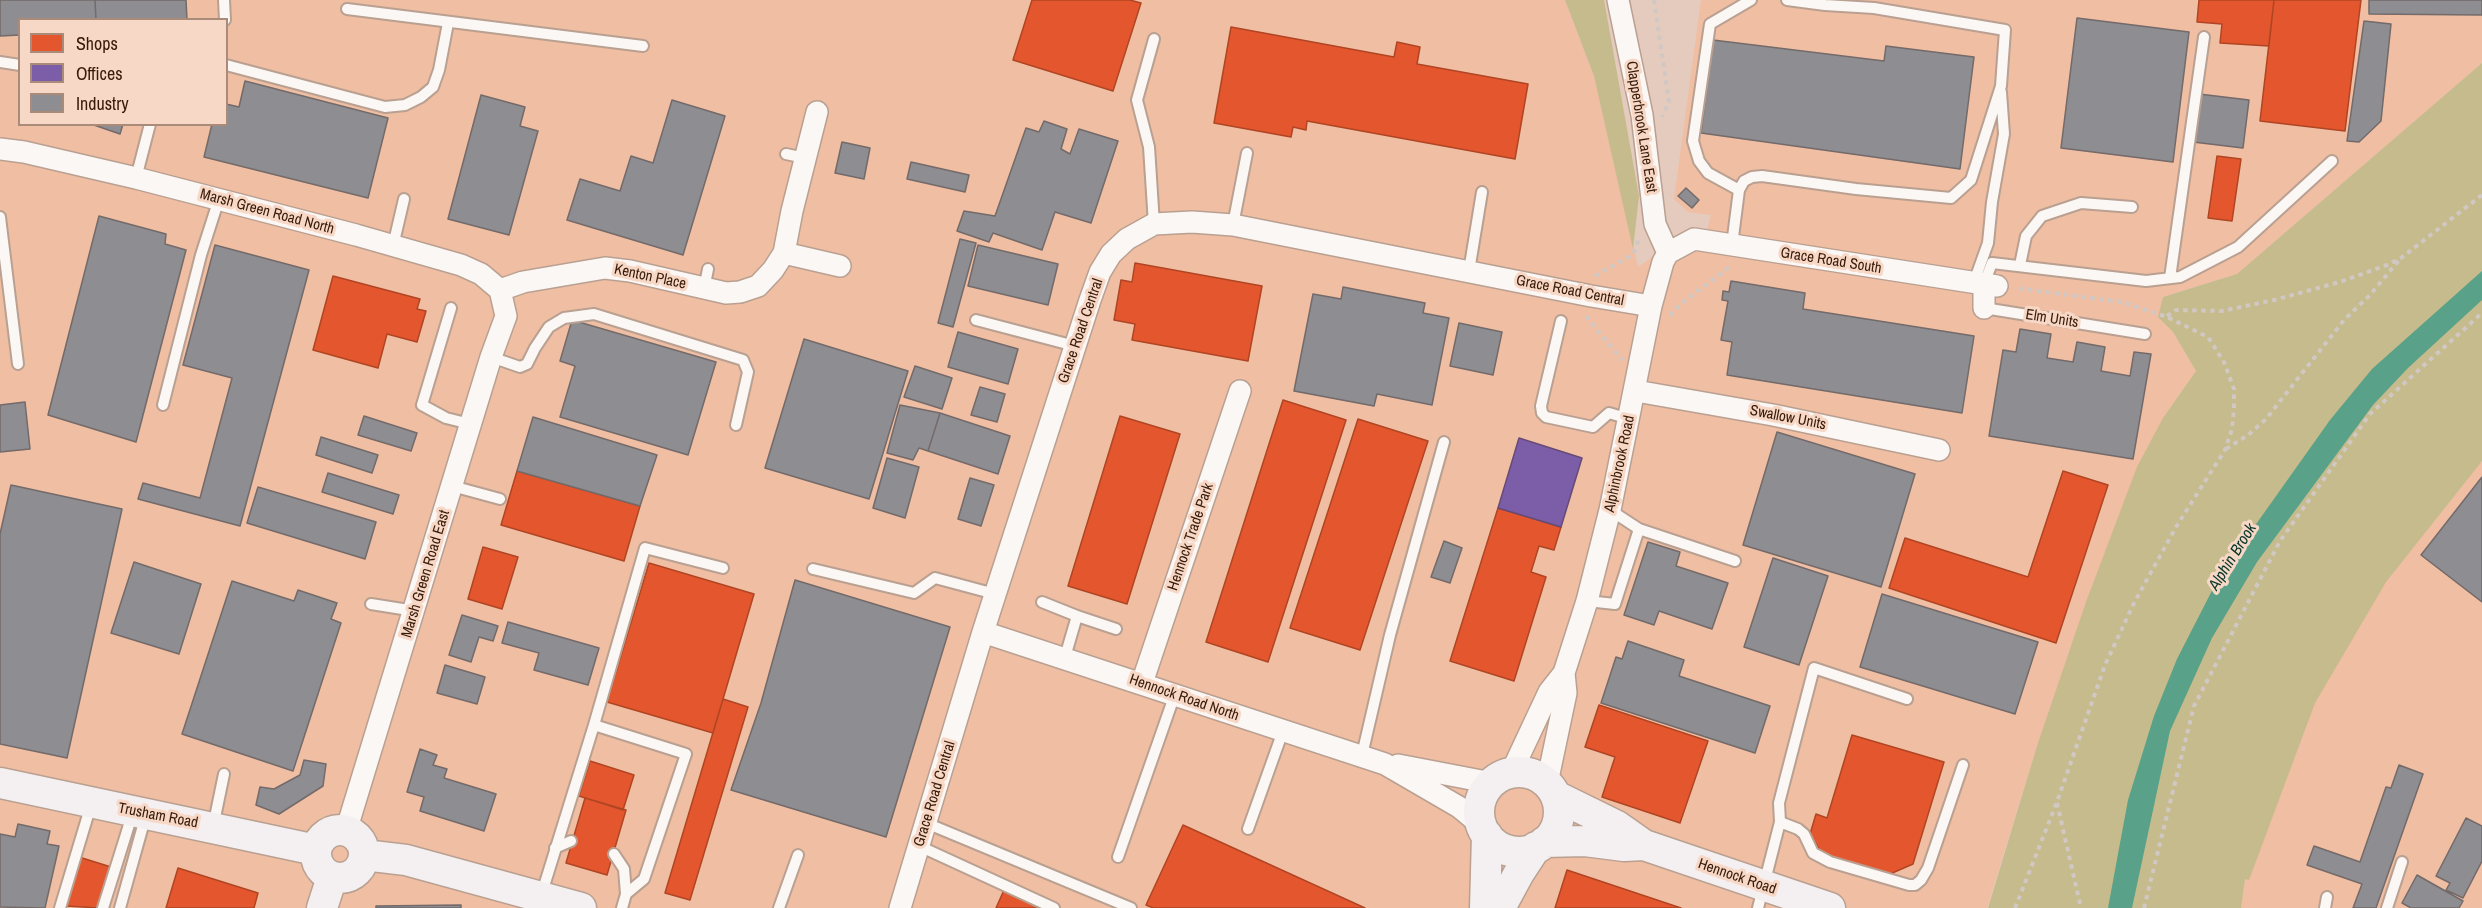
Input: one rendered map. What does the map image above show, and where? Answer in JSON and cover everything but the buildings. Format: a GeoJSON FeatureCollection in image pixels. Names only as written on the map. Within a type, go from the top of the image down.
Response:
{"type":"FeatureCollection","features":[{"type":"Feature","properties":{"kind":"main road"},"geometry":{"type":"LineString","coordinates":[[1485,908],[1484,830],[1480,807],[1482,798],[1501,778],[1530,774],[1551,790],[1558,816],[1556,826],[1519,873],[1500,908]]}},
{"type":"Feature","properties":{"kind":"main road","name":"Trusham Road"},"geometry":{"type":"LineString","coordinates":[[0,783],[316,850]]}},
{"type":"Feature","properties":{"kind":"main road","name":"Hennock Road"},"geometry":{"type":"LineString","coordinates":[[1551,790],[1617,826],[1644,845],[1761,897],[1830,908]]}},
{"type":"Feature","properties":{"kind":"main road"},"geometry":{"type":"LineString","coordinates":[[335,830],[346,831],[358,838],[364,855],[359,869],[353,874],[345,878],[332,877],[322,871],[317,864],[316,850],[321,839],[327,834],[335,830]]}},
{"type":"Feature","properties":{"kind":"main road"},"geometry":{"type":"LineString","coordinates":[[1484,830],[1504,848],[1515,851],[1540,845]]}},
{"type":"Feature","properties":{"kind":"main road","name":"Hennock Road"},"geometry":{"type":"LineString","coordinates":[[1540,845],[1585,841],[1624,846],[1644,845]]}},
{"type":"Feature","properties":{"kind":"main road"},"geometry":{"type":"LineString","coordinates":[[364,855],[406,860],[581,908]]}},
{"type":"Feature","properties":{"kind":"main road"},"geometry":{"type":"LineString","coordinates":[[322,908],[332,877]]}},
{"type":"Feature","properties":{"kind":"street","name":"Clapperbrook Lane East"},"geometry":{"type":"LineString","coordinates":[[1618,0],[1642,115],[1654,224],[1668,253]]}},
{"type":"Feature","properties":{"kind":"street","name":"Kenton Place"},"geometry":{"type":"LineString","coordinates":[[500,290],[523,282],[606,268],[706,279],[726,293],[751,290],[764,281],[784,253],[796,156],[817,112]]}},
{"type":"Feature","properties":{"kind":"street","name":"Marsh Green Road North"},"geometry":{"type":"LineString","coordinates":[[0,149],[24,152],[136,178],[461,265],[481,274],[500,290]]}},
{"type":"Feature","properties":{"kind":"street","name":"Grace Road Central"},"geometry":{"type":"LineString","coordinates":[[900,908],[983,632],[1100,272],[1112,254],[1127,239],[1154,224],[1192,222],[1233,225],[1651,306]]}},
{"type":"Feature","properties":{"kind":"street","name":"Grace Road South"},"geometry":{"type":"LineString","coordinates":[[1668,253],[1694,239],[1985,284]]}},
{"type":"Feature","properties":{"kind":"street"},"geometry":{"type":"LineString","coordinates":[[784,253],[840,266]]}},
{"type":"Feature","properties":{"kind":"street","name":"Alphinbrook Road"},"geometry":{"type":"LineString","coordinates":[[1501,778],[1549,692],[1564,673],[1587,601],[1636,391],[1651,306],[1663,262],[1668,253]]}},
{"type":"Feature","properties":{"kind":"street","name":"Elm Units"},"geometry":{"type":"LineString","coordinates":[[1984,308],[1985,284]]}},
{"type":"Feature","properties":{"kind":"street","name":"Marsh Green Road East"},"geometry":{"type":"LineString","coordinates":[[346,831],[470,424],[506,316],[500,290]]}},
{"type":"Feature","properties":{"kind":"street","name":"Hennock Trade Park"},"geometry":{"type":"LineString","coordinates":[[1142,683],[1240,391]]}},
{"type":"Feature","properties":{"kind":"street","name":"Swallow Units"},"geometry":{"type":"LineString","coordinates":[[1636,391],[1773,415],[1939,450]]}},
{"type":"Feature","properties":{"kind":"street","name":"Hennock Road North"},"geometry":{"type":"LineString","coordinates":[[983,632],[1065,657],[1385,764],[1458,807],[1484,830]]}},
{"type":"Feature","properties":{"kind":"street","name":"Alphinbrook Road"},"geometry":{"type":"LineString","coordinates":[[1551,790],[1566,693],[1564,673]]}},
{"type":"Feature","properties":{"kind":"street","name":"Hennock Road North"},"geometry":{"type":"LineString","coordinates":[[1385,764],[1501,778]]}},
{"type":"Feature","properties":{"kind":"lane"},"geometry":{"type":"LineString","coordinates":[[224,0],[225,18]]}},
{"type":"Feature","properties":{"kind":"lane"},"geometry":{"type":"LineString","coordinates":[[1739,190],[1708,173],[1699,160],[1692,141],[1710,24],[1751,0]]}},
{"type":"Feature","properties":{"kind":"lane"},"geometry":{"type":"LineString","coordinates":[[1787,0],[1874,8],[2005,30],[2001,86],[2004,134],[1992,202],[1985,284]]}},
{"type":"Feature","properties":{"kind":"lane"},"geometry":{"type":"LineString","coordinates":[[347,9],[643,46]]}},
{"type":"Feature","properties":{"kind":"lane"},"geometry":{"type":"LineString","coordinates":[[228,66],[385,106],[405,105],[421,97],[433,87],[439,70],[448,23]]}},
{"type":"Feature","properties":{"kind":"lane"},"geometry":{"type":"LineString","coordinates":[[2170,278],[2204,37]]}},
{"type":"Feature","properties":{"kind":"lane"},"geometry":{"type":"LineString","coordinates":[[1154,39],[1137,100],[1149,147],[1154,224]]}},
{"type":"Feature","properties":{"kind":"lane"},"geometry":{"type":"LineString","coordinates":[[0,62],[18,65]]}},
{"type":"Feature","properties":{"kind":"lane"},"geometry":{"type":"LineString","coordinates":[[1732,245],[1739,190],[1744,181],[1762,176],[1856,189],[1952,198],[1971,180],[2001,86]]}},
{"type":"Feature","properties":{"kind":"lane"},"geometry":{"type":"LineString","coordinates":[[136,178],[149,126]]}},
{"type":"Feature","properties":{"kind":"lane"},"geometry":{"type":"LineString","coordinates":[[1233,225],[1247,153]]}},
{"type":"Feature","properties":{"kind":"lane"},"geometry":{"type":"LineString","coordinates":[[1985,284],[1992,263],[2146,281],[2180,277],[2238,247],[2332,160]]}},
{"type":"Feature","properties":{"kind":"lane"},"geometry":{"type":"LineString","coordinates":[[1469,271],[1482,192]]}},
{"type":"Feature","properties":{"kind":"lane"},"geometry":{"type":"LineString","coordinates":[[163,405],[201,255],[219,199]]}},
{"type":"Feature","properties":{"kind":"lane"},"geometry":{"type":"LineString","coordinates":[[393,246],[404,199]]}},
{"type":"Feature","properties":{"kind":"lane"},"geometry":{"type":"LineString","coordinates":[[2020,265],[2026,236],[2042,216],[2081,203],[2132,207]]}},
{"type":"Feature","properties":{"kind":"lane"},"geometry":{"type":"LineString","coordinates":[[0,217],[18,364]]}},
{"type":"Feature","properties":{"kind":"lane"},"geometry":{"type":"LineString","coordinates":[[451,308],[422,405],[447,418],[470,424]]}},
{"type":"Feature","properties":{"kind":"lane","name":"Elm Units"},"geometry":{"type":"LineString","coordinates":[[1984,308],[2145,334]]}},
{"type":"Feature","properties":{"kind":"lane"},"geometry":{"type":"LineString","coordinates":[[491,357],[520,367],[527,364],[549,327],[564,318],[594,314],[743,360],[748,372],[736,425]]}},
{"type":"Feature","properties":{"kind":"lane"},"geometry":{"type":"LineString","coordinates":[[976,320],[1075,346]]}},
{"type":"Feature","properties":{"kind":"lane"},"geometry":{"type":"LineString","coordinates":[[1561,321],[1541,406],[1542,413],[1546,417],[1593,427],[1609,413],[1629,419]]}},
{"type":"Feature","properties":{"kind":"lane"},"geometry":{"type":"LineString","coordinates":[[1362,755],[1390,635],[1444,441]]}},
{"type":"Feature","properties":{"kind":"lane"},"geometry":{"type":"LineString","coordinates":[[452,486],[500,499]]}},
{"type":"Feature","properties":{"kind":"lane"},"geometry":{"type":"LineString","coordinates":[[1610,510],[1639,529],[1735,561]]}},
{"type":"Feature","properties":{"kind":"lane"},"geometry":{"type":"LineString","coordinates":[[1587,601],[1615,604],[1639,529]]}},
{"type":"Feature","properties":{"kind":"lane"},"geometry":{"type":"LineString","coordinates":[[541,896],[594,725],[645,548],[723,568]]}},
{"type":"Feature","properties":{"kind":"lane"},"geometry":{"type":"LineString","coordinates":[[813,568],[914,592],[934,578],[995,594]]}},
{"type":"Feature","properties":{"kind":"lane"},"geometry":{"type":"LineString","coordinates":[[1042,602],[1116,629]]}},
{"type":"Feature","properties":{"kind":"lane"},"geometry":{"type":"LineString","coordinates":[[371,604],[415,610]]}},
{"type":"Feature","properties":{"kind":"lane"},"geometry":{"type":"LineString","coordinates":[[1065,657],[1077,616]]}},
{"type":"Feature","properties":{"kind":"lane"},"geometry":{"type":"LineString","coordinates":[[1761,897],[1780,822],[1779,803],[1814,668],[1907,699]]}},
{"type":"Feature","properties":{"kind":"lane"},"geometry":{"type":"LineString","coordinates":[[1118,857],[1176,694]]}},
{"type":"Feature","properties":{"kind":"lane"},"geometry":{"type":"LineString","coordinates":[[594,725],[686,754],[644,879],[626,894]]}},
{"type":"Feature","properties":{"kind":"lane"},"geometry":{"type":"LineString","coordinates":[[1248,830],[1283,731]]}},
{"type":"Feature","properties":{"kind":"lane"},"geometry":{"type":"LineString","coordinates":[[1780,822],[1798,829],[1804,834],[1813,853],[1830,862],[1915,885],[1922,880],[1928,868],[1963,765]]}},
{"type":"Feature","properties":{"kind":"lane"},"geometry":{"type":"LineString","coordinates":[[213,827],[224,774]]}},
{"type":"Feature","properties":{"kind":"lane"},"geometry":{"type":"LineString","coordinates":[[60,908],[92,802]]}},
{"type":"Feature","properties":{"kind":"lane"},"geometry":{"type":"LineString","coordinates":[[104,908],[139,813]]}},
{"type":"Feature","properties":{"kind":"lane"},"geometry":{"type":"LineString","coordinates":[[120,908],[139,813]]}},
{"type":"Feature","properties":{"kind":"lane"},"geometry":{"type":"LineString","coordinates":[[926,823],[1131,908]]}},
{"type":"Feature","properties":{"kind":"lane"},"geometry":{"type":"LineString","coordinates":[[555,848],[571,841]]}},
{"type":"Feature","properties":{"kind":"lane"},"geometry":{"type":"LineString","coordinates":[[919,846],[1054,908]]}},
{"type":"Feature","properties":{"kind":"lane"},"geometry":{"type":"LineString","coordinates":[[614,854],[624,869],[626,894],[621,908]]}},
{"type":"Feature","properties":{"kind":"lane"},"geometry":{"type":"LineString","coordinates":[[779,908],[798,855]]}},
{"type":"Feature","properties":{"kind":"lane"},"geometry":{"type":"LineString","coordinates":[[2387,908],[2402,862]]}},
{"type":"Feature","properties":{"kind":"path"},"geometry":{"type":"LineString","coordinates":[[1653,0],[1669,102],[1659,123]]}},
{"type":"Feature","properties":{"kind":"path"},"geometry":{"type":"LineString","coordinates":[[2225,450],[2248,435],[2266,419],[2344,320],[2370,295],[2402,258],[2482,195]]}},
{"type":"Feature","properties":{"kind":"path"},"geometry":{"type":"LineString","coordinates":[[1670,322],[1672,312],[1682,303],[1753,249]]}},
{"type":"Feature","properties":{"kind":"path"},"geometry":{"type":"LineString","coordinates":[[2167,317],[2176,310],[2222,311],[2274,300],[2340,282],[2402,258]]}},
{"type":"Feature","properties":{"kind":"path"},"geometry":{"type":"LineString","coordinates":[[1985,284],[2122,302],[2167,317],[2208,337],[2224,362],[2234,389],[2232,429],[2225,450],[2176,527],[2134,603],[2105,665],[2015,908]]}},
{"type":"Feature","properties":{"kind":"path"},"geometry":{"type":"LineString","coordinates":[[2144,908],[2194,706],[2280,542],[2370,414],[2482,313]]}},
{"type":"Feature","properties":{"kind":"path"},"geometry":{"type":"LineString","coordinates":[[2056,802],[2081,908]]}},
{"type":"Feature","properties":{"kind":"shaded area"},"geometry":{"type":"Polygon","coordinates":[[[0,0],[1565,0],[1594,76],[1638,267],[1690,231],[1707,231],[1711,215],[1688,212],[1674,199],[1701,0],[2482,0],[2482,63],[2237,274],[2163,297],[2158,317],[2173,332],[2196,371],[2163,418],[2037,746],[1987,908],[0,908],[0,0]]]}},
{"type":"Feature","properties":{"kind":"shaded area"},"geometry":{"type":"Polygon","coordinates":[[[1565,0],[1604,0],[1639,196],[1633,249],[1594,76],[1565,0]]]}},
{"type":"Feature","properties":{"kind":"shaded area"},"geometry":{"type":"Polygon","coordinates":[[[2482,63],[2482,461],[2386,582],[2315,703],[2249,880],[2245,879],[2241,908],[1988,908],[2037,746],[2086,602],[2137,467],[2163,418],[2196,371],[2173,332],[2158,317],[2163,297],[2237,274],[2482,63]]]}},
{"type":"Feature","properties":{"kind":"shaded area"},"geometry":{"type":"Polygon","coordinates":[[[2482,461],[2482,908],[2241,908],[2253,821],[2375,580],[2482,461]]]}},
{"type":"Feature","properties":{"kind":"water","name":"Alphin Brook"},"geometry":{"type":"Polygon","coordinates":[[[2482,271],[2482,300],[2408,368],[2373,405],[2257,562],[2212,638],[2170,731],[2132,908],[2108,908],[2128,800],[2154,716],[2177,659],[2220,575],[2330,420],[2372,369],[2482,271]]]}}]}
